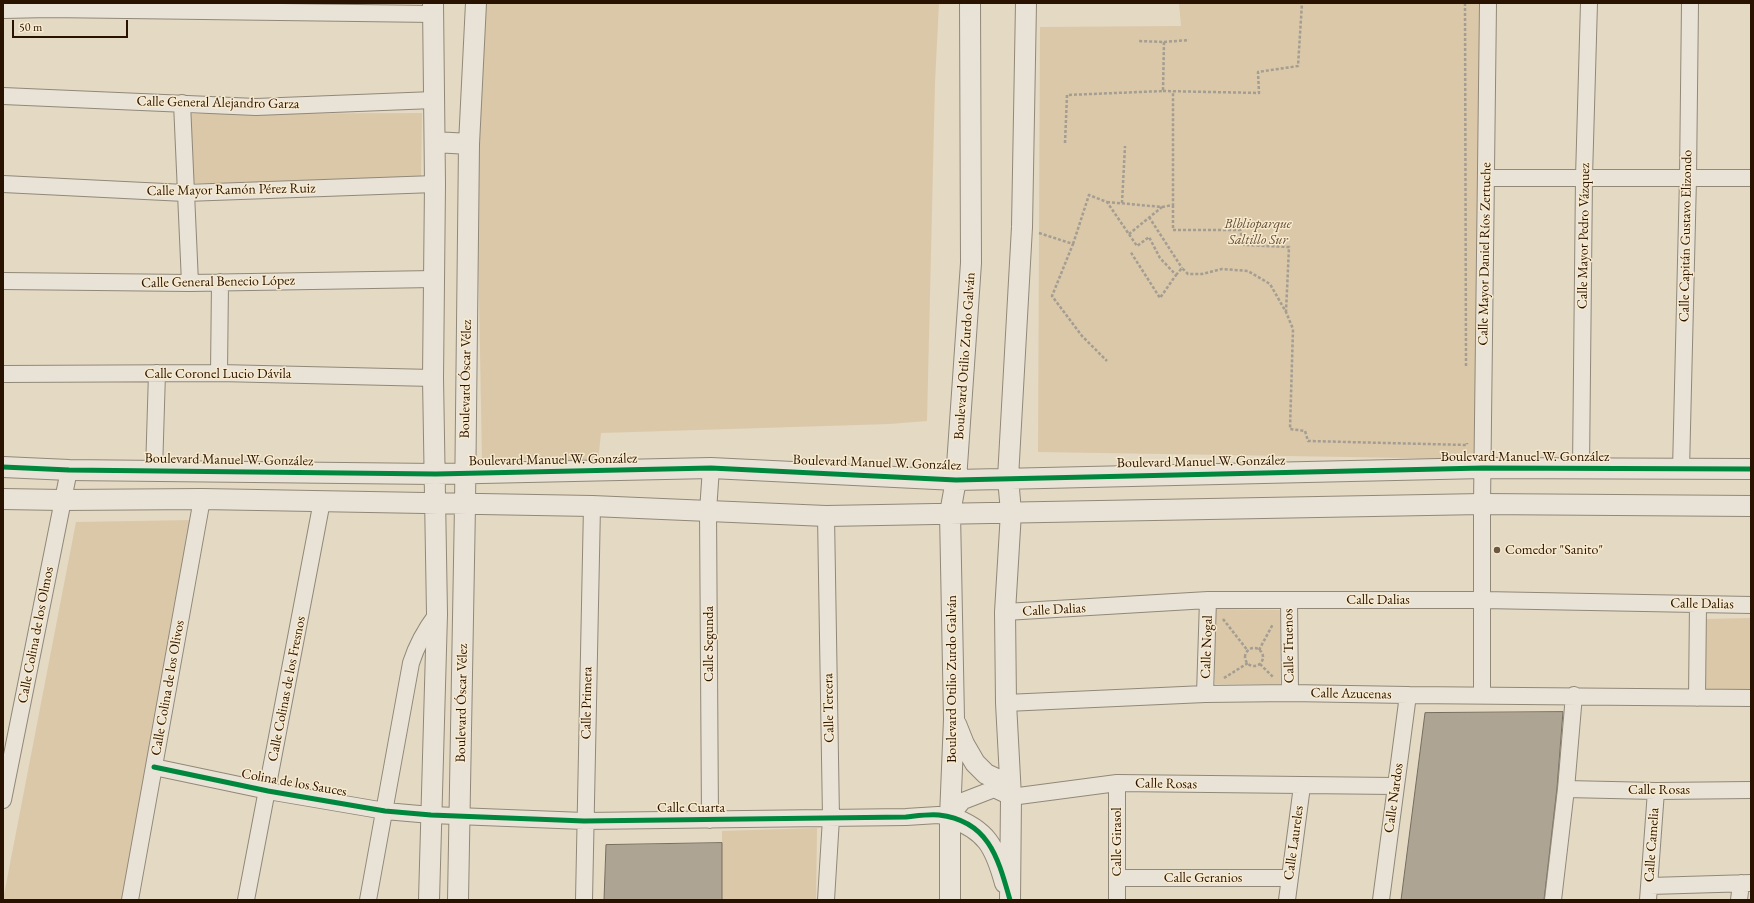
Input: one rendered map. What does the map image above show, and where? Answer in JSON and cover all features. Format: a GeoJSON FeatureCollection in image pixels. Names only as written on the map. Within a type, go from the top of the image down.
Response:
{"type":"FeatureCollection","features":[{"type":"Feature","properties":{"kind":"street","name":"Boulevard Óscar Vélez"},"geometry":{"type":"LineString","coordinates":[[458,900],[465,505],[464,474],[469,144],[476,3]]}},
{"type":"Feature","properties":{"kind":"street","name":"Boulevard Otilio Zurdo Galván"},"geometry":{"type":"LineString","coordinates":[[950,900],[950,817],[954,718],[950,513],[956,480],[971,263],[970,3]]}},
{"type":"Feature","properties":{"kind":"street"},"geometry":{"type":"LineString","coordinates":[[1010,900],[1012,797],[1006,703],[1005,612],[1011,512],[1008,478],[1022,227],[1026,3]]}},
{"type":"Feature","properties":{"kind":"street","name":"Calle Mayor Daniel Ríos Zertuche"},"geometry":{"type":"LineString","coordinates":[[1482,504],[1488,3]]}},
{"type":"Feature","properties":{"kind":"street","name":"Calle Mayor Pedro Vázquez"},"geometry":{"type":"LineString","coordinates":[[1581,468],[1584,177],[1589,3]]}},
{"type":"Feature","properties":{"kind":"street","name":"Calle Capitán Gustavo Elizondo"},"geometry":{"type":"LineString","coordinates":[[1681,470],[1688,178],[1690,3]]}},
{"type":"Feature","properties":{"kind":"street"},"geometry":{"type":"LineString","coordinates":[[3,10],[178,7],[434,9]]}},
{"type":"Feature","properties":{"kind":"street","name":"Boulevard Óscar Vélez"},"geometry":{"type":"LineString","coordinates":[[429,900],[437,614],[436,474],[433,378],[435,184],[434,9]]}},
{"type":"Feature","properties":{"kind":"street","name":"Calle General Alejandro Garza"},"geometry":{"type":"LineString","coordinates":[[3,96],[256,106],[434,100]]}},
{"type":"Feature","properties":{"kind":"street"},"geometry":{"type":"LineString","coordinates":[[182,103],[190,283]]}},
{"type":"Feature","properties":{"kind":"street"},"geometry":{"type":"LineString","coordinates":[[434,142],[469,144]]}},
{"type":"Feature","properties":{"kind":"street"},"geometry":{"type":"LineString","coordinates":[[1486,178],[1751,178]]}},
{"type":"Feature","properties":{"kind":"street","name":"Calle Mayor Ramón Pérez Ruiz"},"geometry":{"type":"LineString","coordinates":[[3,184],[185,193],[435,184]]}},
{"type":"Feature","properties":{"kind":"street","name":"Calle General Benecio López"},"geometry":{"type":"LineString","coordinates":[[3,281],[190,283],[434,279]]}},
{"type":"Feature","properties":{"kind":"street"},"geometry":{"type":"LineString","coordinates":[[219,373],[220,282]]}},
{"type":"Feature","properties":{"kind":"street"},"geometry":{"type":"LineString","coordinates":[[154,471],[157,373]]}},
{"type":"Feature","properties":{"kind":"street","name":"Calle Coronel Lucio Dávila"},"geometry":{"type":"LineString","coordinates":[[3,374],[219,373],[433,378]]}},
{"type":"Feature","properties":{"kind":"street","name":"Boulevard Manuel W. González"},"geometry":{"type":"LineString","coordinates":[[3,467],[68,470],[436,474],[712,468],[956,480],[1483,468],[1681,470],[1751,469]]}},
{"type":"Feature","properties":{"kind":"street","name":"Calle Segunda"},"geometry":{"type":"LineString","coordinates":[[710,820],[708,511],[712,468]]}},
{"type":"Feature","properties":{"kind":"street","name":"Calle Colina de los Olmos"},"geometry":{"type":"LineString","coordinates":[[3,800],[5,780],[68,470]]}},
{"type":"Feature","properties":{"kind":"street"},"geometry":{"type":"LineString","coordinates":[[3,499],[202,499],[465,505],[592,506],[826,516],[1482,504],[1751,506]]}},
{"type":"Feature","properties":{"kind":"street","name":"Calle Colina de los Olivos"},"geometry":{"type":"LineString","coordinates":[[130,900],[202,499]]}},
{"type":"Feature","properties":{"kind":"street","name":"Calle Colinas de los Fresnos"},"geometry":{"type":"LineString","coordinates":[[246,900],[268,791],[322,501]]}},
{"type":"Feature","properties":{"kind":"street"},"geometry":{"type":"LineString","coordinates":[[1482,504],[1482,694]]}},
{"type":"Feature","properties":{"kind":"street","name":"Calle Primera"},"geometry":{"type":"LineString","coordinates":[[584,900],[584,820],[592,506]]}},
{"type":"Feature","properties":{"kind":"street","name":"Calle Tercera"},"geometry":{"type":"LineString","coordinates":[[826,516],[831,818],[826,900]]}},
{"type":"Feature","properties":{"kind":"street","name":"Calle Dalias"},"geometry":{"type":"LineString","coordinates":[[1005,612],[1208,600],[1483,600],[1751,605]]}},
{"type":"Feature","properties":{"kind":"street","name":"Calle Nogal"},"geometry":{"type":"LineString","coordinates":[[1205,694],[1208,600]]}},
{"type":"Feature","properties":{"kind":"street","name":"Calle Truenos"},"geometry":{"type":"LineString","coordinates":[[1289,600],[1290,693]]}},
{"type":"Feature","properties":{"kind":"street"},"geometry":{"type":"LineString","coordinates":[[1697,698],[1698,604]]}},
{"type":"Feature","properties":{"kind":"street"},"geometry":{"type":"LineString","coordinates":[[368,900],[411,663],[416,646],[424,631],[437,614]]}},
{"type":"Feature","properties":{"kind":"street","name":"Calle Azucenas"},"geometry":{"type":"LineString","coordinates":[[1006,703],[1205,694],[1290,693],[1751,698]]}},
{"type":"Feature","properties":{"kind":"street","name":"Calle Nardos"},"geometry":{"type":"LineString","coordinates":[[1381,900],[1408,695]]}},
{"type":"Feature","properties":{"kind":"street"},"geometry":{"type":"LineString","coordinates":[[1553,900],[1566,789],[1574,695]]}},
{"type":"Feature","properties":{"kind":"street"},"geometry":{"type":"LineString","coordinates":[[954,718],[964,744],[975,763],[986,774],[999,780],[1012,797]]}},
{"type":"Feature","properties":{"kind":"street","name":"Colina de los Sauces"},"geometry":{"type":"LineString","coordinates":[[154,767],[268,791],[385,811],[431,815]]}},
{"type":"Feature","properties":{"kind":"street","name":"Calle Rosas"},"geometry":{"type":"LineString","coordinates":[[1012,797],[1117,783],[1395,786]]}},
{"type":"Feature","properties":{"kind":"street","name":"Calle Girasol"},"geometry":{"type":"LineString","coordinates":[[1117,783],[1117,900]]}},
{"type":"Feature","properties":{"kind":"street","name":"Calle Laureles"},"geometry":{"type":"LineString","coordinates":[[1287,900],[1302,786]]}},
{"type":"Feature","properties":{"kind":"street"},"geometry":{"type":"LineString","coordinates":[[1010,900],[999,862],[984,836],[973,826],[950,817],[963,801],[981,793],[994,789],[1012,797]]}},
{"type":"Feature","properties":{"kind":"street","name":"Calle Rosas"},"geometry":{"type":"LineString","coordinates":[[1566,789],[1656,791],[1751,790]]}},
{"type":"Feature","properties":{"kind":"street","name":"Calle Camelia"},"geometry":{"type":"LineString","coordinates":[[1649,893],[1656,791]]}},
{"type":"Feature","properties":{"kind":"street","name":"Calle Cuarta"},"geometry":{"type":"LineString","coordinates":[[431,815],[584,820],[710,820],[906,817],[938,815],[950,817]]}},
{"type":"Feature","properties":{"kind":"street","name":"Calle Geranios"},"geometry":{"type":"LineString","coordinates":[[1117,878],[1290,878]]}},
{"type":"Feature","properties":{"kind":"street"},"geometry":{"type":"LineString","coordinates":[[1649,893],[1746,883],[1739,900]]}},
{"type":"Feature","properties":{"kind":"path"},"geometry":{"type":"LineString","coordinates":[[1066,143],[1067,95],[1163,91],[1259,93],[1258,72],[1298,66],[1302,3]]}},
{"type":"Feature","properties":{"kind":"path"},"geometry":{"type":"LineString","coordinates":[[1465,3],[1466,374]]}},
{"type":"Feature","properties":{"kind":"path"},"geometry":{"type":"LineString","coordinates":[[1139,41],[1164,42],[1189,40]]}},
{"type":"Feature","properties":{"kind":"path"},"geometry":{"type":"LineString","coordinates":[[1163,91],[1164,42]]}},
{"type":"Feature","properties":{"kind":"path"},"geometry":{"type":"LineString","coordinates":[[1173,91],[1173,230],[1240,230],[1244,245],[1289,247],[1286,312]]}},
{"type":"Feature","properties":{"kind":"path"},"geometry":{"type":"LineString","coordinates":[[1122,203],[1124,146]]}},
{"type":"Feature","properties":{"kind":"path"},"geometry":{"type":"LineString","coordinates":[[1107,361],[1082,336],[1052,296],[1074,244],[1089,195],[1107,202],[1162,207],[1173,205]]}},
{"type":"Feature","properties":{"kind":"path"},"geometry":{"type":"LineString","coordinates":[[1107,202],[1137,246],[1149,237],[1160,258],[1176,275]]}},
{"type":"Feature","properties":{"kind":"path"},"geometry":{"type":"LineString","coordinates":[[1129,234],[1162,207]]}},
{"type":"Feature","properties":{"kind":"path"},"geometry":{"type":"LineString","coordinates":[[1149,217],[1182,268],[1188,274],[1202,274],[1222,269],[1248,272],[1270,284],[1286,312],[1293,329],[1290,429],[1305,431],[1308,441],[1467,445],[1467,437]]}},
{"type":"Feature","properties":{"kind":"path"},"geometry":{"type":"LineString","coordinates":[[1022,227],[1074,244]]}},
{"type":"Feature","properties":{"kind":"path"},"geometry":{"type":"LineString","coordinates":[[1130,251],[1160,298],[1182,268]]}},
{"type":"Feature","properties":{"kind":"path"},"geometry":{"type":"LineString","coordinates":[[1220,615],[1248,651]]}},
{"type":"Feature","properties":{"kind":"path"},"geometry":{"type":"LineString","coordinates":[[1259,650],[1273,623]]}},
{"type":"Feature","properties":{"kind":"path"},"geometry":{"type":"LineString","coordinates":[[1248,651],[1252,649],[1259,650]]}},
{"type":"Feature","properties":{"kind":"path"},"geometry":{"type":"LineString","coordinates":[[1259,650],[1263,657],[1260,664]]}},
{"type":"Feature","properties":{"kind":"path"},"geometry":{"type":"LineString","coordinates":[[1248,651],[1246,656],[1248,663],[1252,666],[1260,664]]}},
{"type":"Feature","properties":{"kind":"path"},"geometry":{"type":"LineString","coordinates":[[1221,680],[1248,663]]}},
{"type":"Feature","properties":{"kind":"path"},"geometry":{"type":"LineString","coordinates":[[1260,664],[1275,679]]}},
{"type":"Feature","properties":{"kind":"green space"},"geometry":{"type":"Polygon","coordinates":[[[481,3],[939,3],[935,82],[927,421],[889,424],[601,433],[598,461],[482,459],[478,243],[481,3]]]}},
{"type":"Feature","properties":{"kind":"green space","name":"Blblioparque Saltillo Sur"},"geometry":{"type":"Polygon","coordinates":[[[1179,3],[1481,3],[1474,459],[1038,452],[1040,27],[1181,26],[1179,3]]]}},
{"type":"Feature","properties":{"kind":"green space"},"geometry":{"type":"Polygon","coordinates":[[[422,113],[421,182],[191,183],[191,114],[422,113]]]}},
{"type":"Feature","properties":{"kind":"green space"},"geometry":{"type":"Polygon","coordinates":[[[195,520],[123,900],[3,900],[76,522],[195,520]]]}},
{"type":"Feature","properties":{"kind":"green space"},"geometry":{"type":"Polygon","coordinates":[[[1215,609],[1280,610],[1280,684],[1215,684],[1215,609]]]}},
{"type":"Feature","properties":{"kind":"green space"},"geometry":{"type":"Polygon","coordinates":[[[1751,618],[1751,692],[1705,693],[1704,619],[1751,618]]]}},
{"type":"Feature","properties":{"kind":"green space"},"geometry":{"type":"Polygon","coordinates":[[[817,828],[816,900],[722,900],[722,831],[817,828]]]}},
{"type":"Feature","properties":{"kind":"building"},"geometry":{"type":"Polygon","coordinates":[[[1563,712],[1557,788],[1544,900],[1401,900],[1425,713],[1563,712]]]}},
{"type":"Feature","properties":{"kind":"building"},"geometry":{"type":"Polygon","coordinates":[[[722,843],[722,900],[604,900],[606,845],[722,843]]]}},
{"type":"Feature","properties":{"kind":"cycle path"},"geometry":{"type":"LineString","coordinates":[[3,467],[69,470],[436,474],[711,468],[956,480],[1483,468],[1751,469]]}},
{"type":"Feature","properties":{"kind":"cycle path"},"geometry":{"type":"LineString","coordinates":[[154,767],[268,791],[385,811],[431,815],[584,821],[906,817],[939,815],[956,819],[970,825],[980,833],[989,844],[995,856],[1010,900]]}},
{"type":"Feature","properties":{"kind":"place","name":"Comedor \"Sanito\""},"geometry":{"type":"Point","coordinates":[1497,550]}}]}
